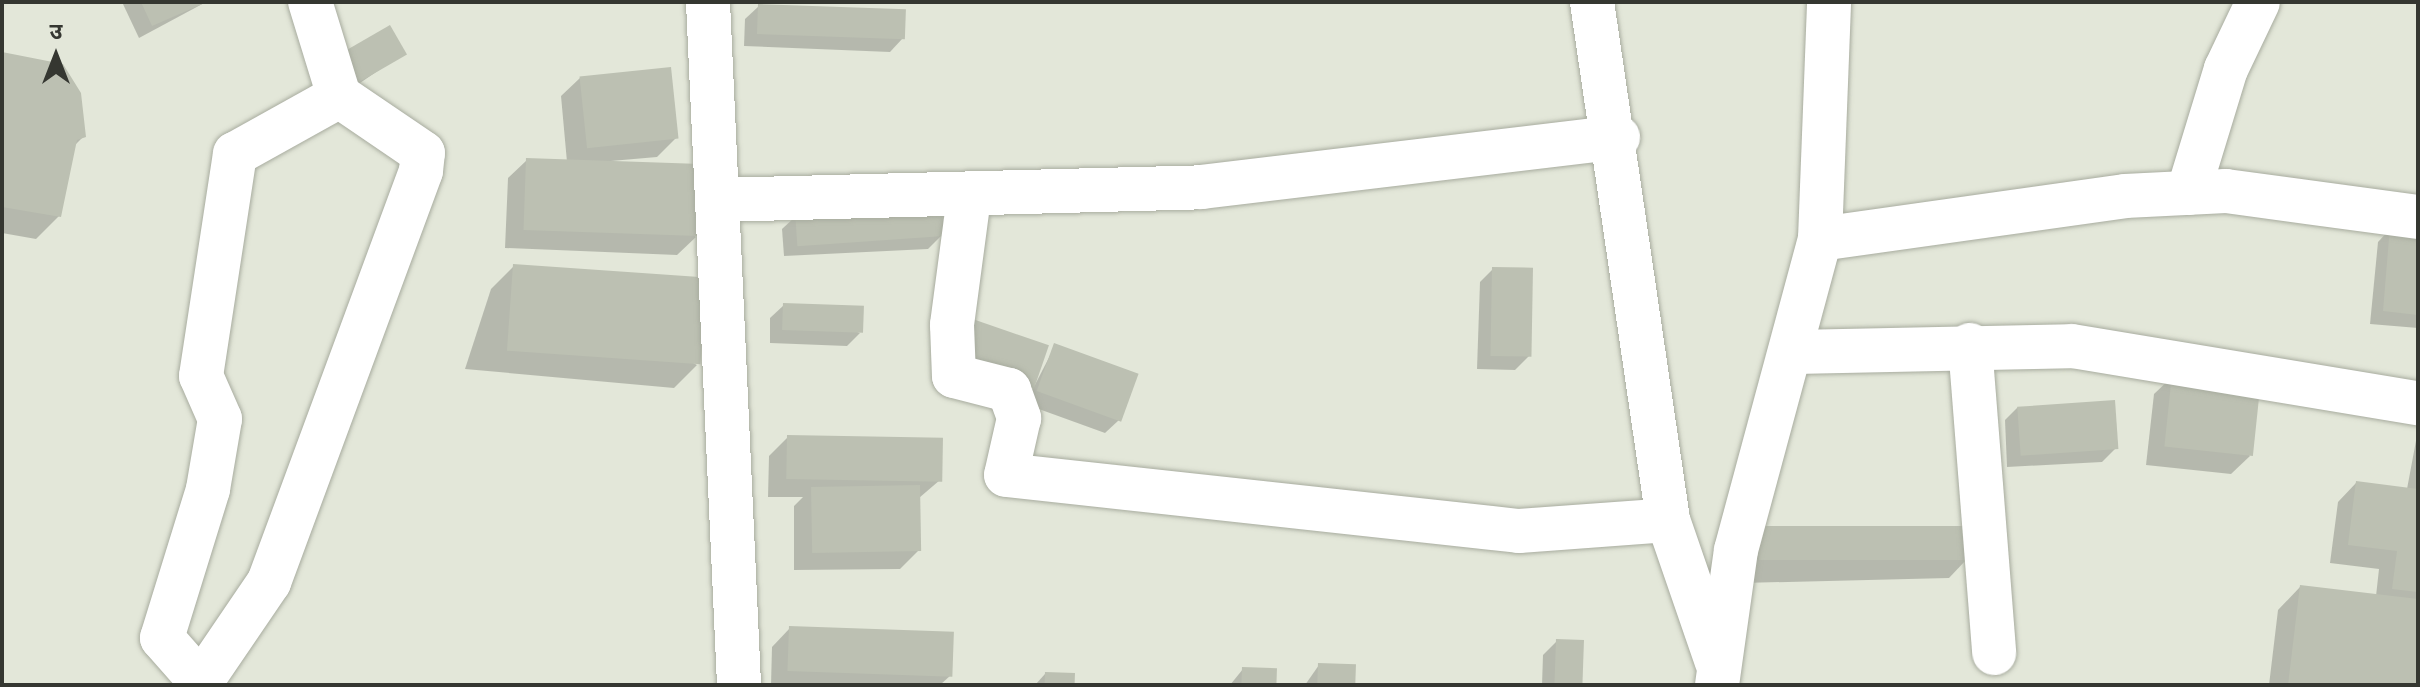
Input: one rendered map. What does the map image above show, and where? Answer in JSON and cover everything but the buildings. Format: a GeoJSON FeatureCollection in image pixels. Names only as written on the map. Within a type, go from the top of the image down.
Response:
{"type":"FeatureCollection","features":[{"type":"Feature","properties":{"kind":"street"},"geometry":{"type":"LineString","coordinates":[[310,2],[339,96],[423,153],[421,171],[269,582],[199,682],[162,638],[208,489],[220,419],[201,376],[235,154],[339,96]]}},
{"type":"Feature","properties":{"kind":"street"},"geometry":{"type":"LineString","coordinates":[[708,2],[739,685]]}},
{"type":"Feature","properties":{"kind":"street"},"geometry":{"type":"LineString","coordinates":[[1592,2],[1618,137],[1668,520],[1717,675]]}},
{"type":"Feature","properties":{"kind":"street"},"geometry":{"type":"LineString","coordinates":[[1717,675],[1736,550],[1793,352],[1820,239],[1829,2]]}},
{"type":"Feature","properties":{"kind":"street"},"geometry":{"type":"LineString","coordinates":[[2188,193],[2226,69],[2258,2]]}},
{"type":"Feature","properties":{"kind":"street"},"geometry":{"type":"LineString","coordinates":[[717,200],[969,197],[1201,187],[1618,137]]}},
{"type":"Feature","properties":{"kind":"street"},"geometry":{"type":"LineString","coordinates":[[1820,239],[2188,193],[2322,201],[2418,217]]}},
{"type":"Feature","properties":{"kind":"street"},"geometry":{"type":"LineString","coordinates":[[969,197],[952,325],[954,376],[1009,390],[1019,418],[1006,475],[1519,531],[1668,520]]}},
{"type":"Feature","properties":{"kind":"street"},"geometry":{"type":"LineString","coordinates":[[1793,352],[1970,345],[2072,346],[2418,403]]}},
{"type":"Feature","properties":{"kind":"street"},"geometry":{"type":"LineString","coordinates":[[1970,345],[1994,653]]}}]}
